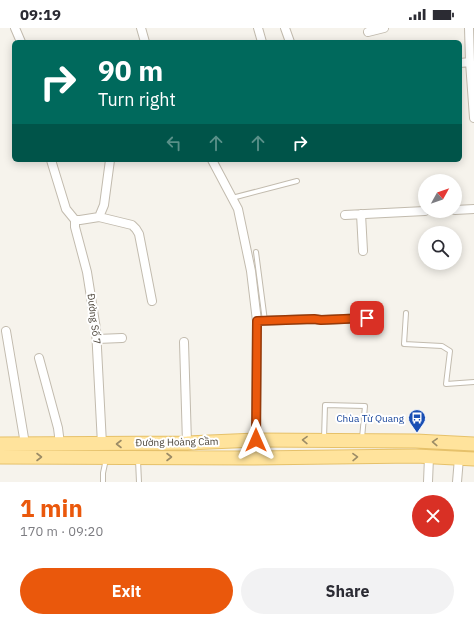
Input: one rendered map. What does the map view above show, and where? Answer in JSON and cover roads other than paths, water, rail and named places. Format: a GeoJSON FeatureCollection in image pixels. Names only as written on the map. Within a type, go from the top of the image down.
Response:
{"type":"FeatureCollection","features":[{"type":"Feature","properties":{"kind":"main road","name":"Đường Hoàng Cầm"},"geometry":{"type":"LineString","coordinates":[[0,444],[187,443],[256,440],[416,441],[474,444]]}},
{"type":"Feature","properties":{"kind":"main road","name":"Đường Hoàng Cầm"},"geometry":{"type":"LineString","coordinates":[[0,457],[254,458],[416,456],[474,459]]}},
{"type":"Feature","properties":{"kind":"street"},"geometry":{"type":"LineString","coordinates":[[15,28],[20,40]]}},
{"type":"Feature","properties":{"kind":"street"},"geometry":{"type":"LineString","coordinates":[[141,28],[144,40]]}},
{"type":"Feature","properties":{"kind":"street"},"geometry":{"type":"LineString","coordinates":[[258,28],[261,40]]}},
{"type":"Feature","properties":{"kind":"street"},"geometry":{"type":"LineString","coordinates":[[286,28],[289,40]]}},
{"type":"Feature","properties":{"kind":"street"},"geometry":{"type":"LineString","coordinates":[[368,32],[384,28]]}},
{"type":"Feature","properties":{"kind":"street"},"geometry":{"type":"LineString","coordinates":[[468,28],[474,118]]}},
{"type":"Feature","properties":{"kind":"street"},"geometry":{"type":"LineString","coordinates":[[462,63],[470,62]]}},
{"type":"Feature","properties":{"kind":"street"},"geometry":{"type":"LineString","coordinates":[[52,162],[66,209],[75,220],[99,217],[132,225],[136,228],[139,234],[152,301]]}},
{"type":"Feature","properties":{"kind":"street"},"geometry":{"type":"LineString","coordinates":[[99,217],[104,205],[110,162]]}},
{"type":"Feature","properties":{"kind":"street"},"geometry":{"type":"LineString","coordinates":[[213,162],[238,209],[261,321],[256,440]]}},
{"type":"Feature","properties":{"kind":"street"},"geometry":{"type":"LineString","coordinates":[[462,210],[474,209]]}},
{"type":"Feature","properties":{"kind":"street"},"geometry":{"type":"LineString","coordinates":[[345,215],[418,211]]}},
{"type":"Feature","properties":{"kind":"street"},"geometry":{"type":"LineString","coordinates":[[360,214],[363,252]]}},
{"type":"Feature","properties":{"kind":"street","name":"Đường Số 7"},"geometry":{"type":"LineString","coordinates":[[75,220],[75,227],[87,272],[96,329],[102,444]]}},
{"type":"Feature","properties":{"kind":"street"},"geometry":{"type":"LineString","coordinates":[[261,321],[367,318]]}},
{"type":"Feature","properties":{"kind":"street"},"geometry":{"type":"LineString","coordinates":[[6,331],[25,444]]}},
{"type":"Feature","properties":{"kind":"street"},"geometry":{"type":"LineString","coordinates":[[97,339],[122,338]]}},
{"type":"Feature","properties":{"kind":"street"},"geometry":{"type":"LineString","coordinates":[[184,342],[187,443]]}},
{"type":"Feature","properties":{"kind":"street"},"geometry":{"type":"LineString","coordinates":[[39,358],[58,428],[60,444]]}},
{"type":"Feature","properties":{"kind":"street"},"geometry":{"type":"LineString","coordinates":[[428,482],[430,457]]}},
{"type":"Feature","properties":{"kind":"street"},"geometry":{"type":"LineString","coordinates":[[457,482],[459,458]]}},
{"type":"Feature","properties":{"kind":"lane"},"geometry":{"type":"LineString","coordinates":[[232,198],[297,181]]}},
{"type":"Feature","properties":{"kind":"lane"},"geometry":{"type":"LineString","coordinates":[[256,252],[261,321]]}},
{"type":"Feature","properties":{"kind":"lane"},"geometry":{"type":"LineString","coordinates":[[406,313],[404,344],[442,346],[450,351],[446,384],[474,382]]}},
{"type":"Feature","properties":{"kind":"lane"},"geometry":{"type":"LineString","coordinates":[[324,440],[326,405],[364,406],[362,441]]}},
{"type":"Feature","properties":{"kind":"lane"},"geometry":{"type":"LineString","coordinates":[[103,482],[103,474],[107,457]]}},
{"type":"Feature","properties":{"kind":"lane"},"geometry":{"type":"LineString","coordinates":[[137,457],[139,482]]}},
{"type":"Feature","properties":{"kind":"place","name":"Chùa Từ Quang"},"geometry":{"type":"Point","coordinates":[417,433]}}]}
